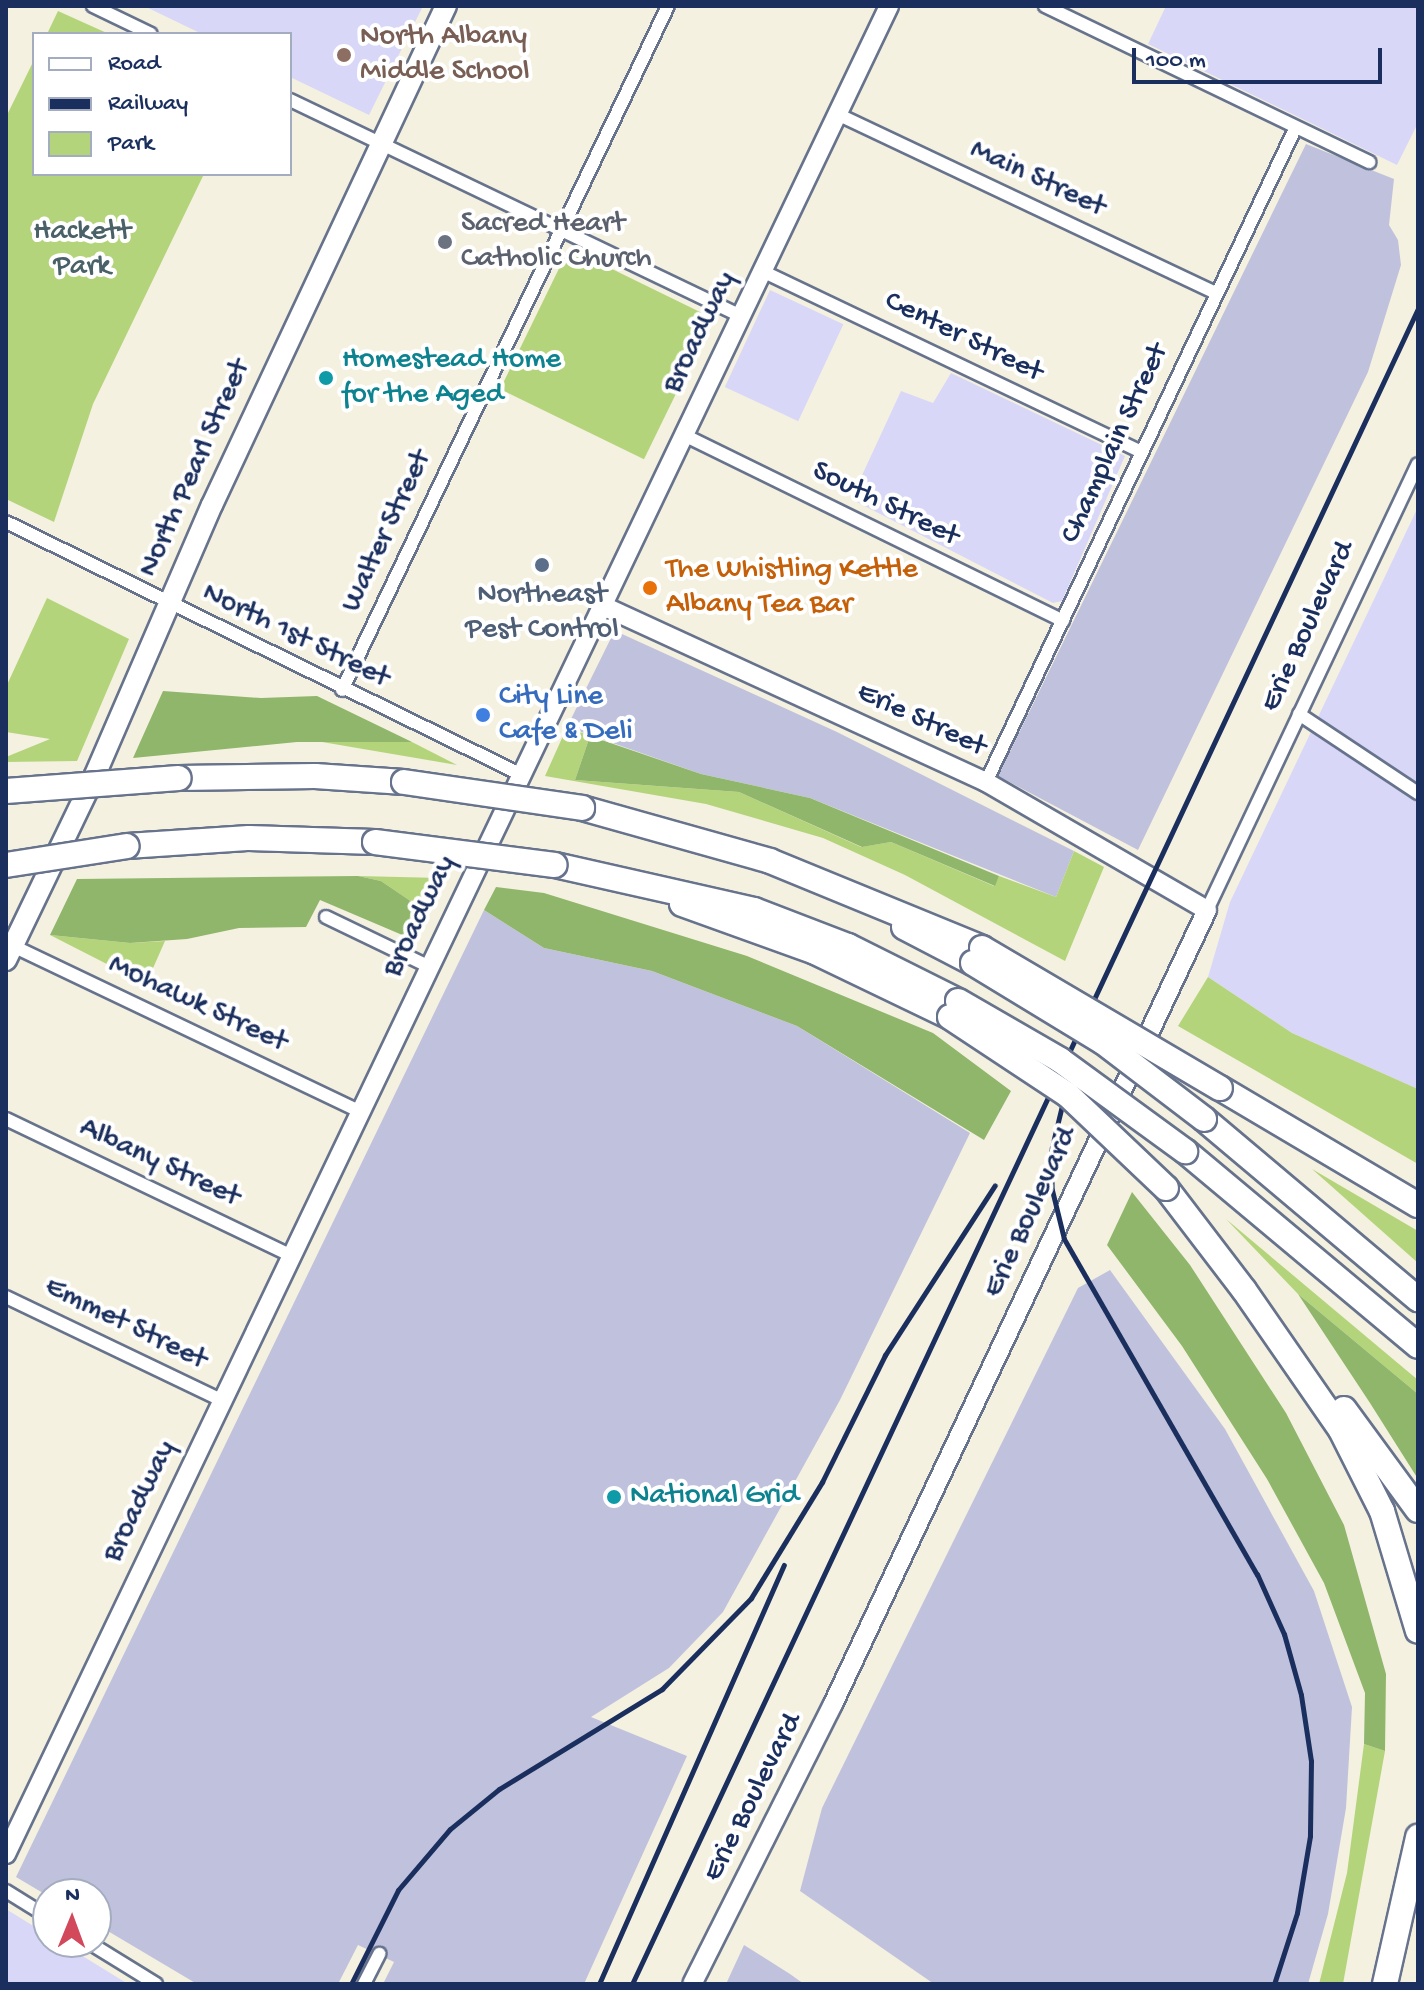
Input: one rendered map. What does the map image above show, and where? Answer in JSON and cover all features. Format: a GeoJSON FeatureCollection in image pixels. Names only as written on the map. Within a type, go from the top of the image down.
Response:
{"type":"FeatureCollection","features":[{"type":"Feature","properties":{"kind":"highway"},"geometry":{"type":"LineString","coordinates":[[6,791],[179,778],[315,776],[404,782],[582,808],[674,830],[811,875],[977,956],[1220,1088],[1418,1205]]}},
{"type":"Feature","properties":{"kind":"highway"},"geometry":{"type":"LineString","coordinates":[[6,851],[249,838],[375,842],[555,865],[765,913],[848,946],[954,1009],[1060,1060],[1185,1151],[1418,1346]]}},
{"type":"Feature","properties":{"kind":"highway"},"geometry":{"type":"LineString","coordinates":[[6,865],[127,846]]}},
{"type":"Feature","properties":{"kind":"highway"},"geometry":{"type":"LineString","coordinates":[[977,956],[1103,1042],[1204,1119],[1418,1299]]}},
{"type":"Feature","properties":{"kind":"highway"},"geometry":{"type":"LineString","coordinates":[[954,1009],[1068,1095],[1166,1188],[1270,1327],[1341,1430],[1369,1482],[1394,1542],[1418,1631]]}},
{"type":"Feature","properties":{"kind":"highway"},"geometry":{"type":"LineString","coordinates":[[1359,1169],[1418,1195]]}},
{"type":"Feature","properties":{"kind":"highway"},"geometry":{"type":"LineString","coordinates":[[1270,1327],[1331,1390],[1418,1510]]}},
{"type":"Feature","properties":{"kind":"highway"},"geometry":{"type":"LineString","coordinates":[[1385,1984],[1418,1837]]}},
{"type":"Feature","properties":{"kind":"highway"},"geometry":{"type":"LineString","coordinates":[[1399,1984],[1418,1901]]}},
{"type":"Feature","properties":{"kind":"main road","name":"North Pearl Street"},"geometry":{"type":"LineString","coordinates":[[9,953],[95,775],[168,603],[446,6]]}},
{"type":"Feature","properties":{"kind":"street"},"geometry":{"type":"LineString","coordinates":[[93,6],[147,32]]}},
{"type":"Feature","properties":{"kind":"street","name":"Walter Street"},"geometry":{"type":"LineString","coordinates":[[342,690],[668,6]]}},
{"type":"Feature","properties":{"kind":"street","name":"Broadway"},"geometry":{"type":"LineString","coordinates":[[6,1854],[889,6]]}},
{"type":"Feature","properties":{"kind":"street"},"geometry":{"type":"LineString","coordinates":[[1045,6],[1369,162]]}},
{"type":"Feature","properties":{"kind":"street"},"geometry":{"type":"LineString","coordinates":[[292,101],[739,315]]}},
{"type":"Feature","properties":{"kind":"street","name":"Main Street"},"geometry":{"type":"LineString","coordinates":[[837,114],[1215,293]]}},
{"type":"Feature","properties":{"kind":"street","name":"Champlain Street"},"geometry":{"type":"LineString","coordinates":[[986,782],[1295,129]]}},
{"type":"Feature","properties":{"kind":"street","name":"Center Street"},"geometry":{"type":"LineString","coordinates":[[762,271],[1141,452]]}},
{"type":"Feature","properties":{"kind":"street","name":"South Street"},"geometry":{"type":"LineString","coordinates":[[684,435],[1063,621]]}},
{"type":"Feature","properties":{"kind":"street","name":"Erie Boulevard"},"geometry":{"type":"LineString","coordinates":[[692,1984],[833,1704],[1299,714],[1416,473]]}},
{"type":"Feature","properties":{"kind":"street","name":"North 1st Street"},"geometry":{"type":"LineString","coordinates":[[6,522],[342,690],[520,774]]}},
{"type":"Feature","properties":{"kind":"street","name":"Erie Street"},"geometry":{"type":"LineString","coordinates":[[601,605],[986,782],[1207,910]]}},
{"type":"Feature","properties":{"kind":"street"},"geometry":{"type":"LineString","coordinates":[[1299,714],[1418,793]]}},
{"type":"Feature","properties":{"kind":"street"},"geometry":{"type":"LineString","coordinates":[[326,917],[428,966]]}},
{"type":"Feature","properties":{"kind":"street","name":"Mohawk Street"},"geometry":{"type":"LineString","coordinates":[[9,953],[359,1111]]}},
{"type":"Feature","properties":{"kind":"street","name":"Albany Street"},"geometry":{"type":"LineString","coordinates":[[6,1119],[290,1255]]}},
{"type":"Feature","properties":{"kind":"street","name":"Emmet Street"},"geometry":{"type":"LineString","coordinates":[[6,1297],[221,1400]]}},
{"type":"Feature","properties":{"kind":"street"},"geometry":{"type":"LineString","coordinates":[[6,1891],[32,1907]]}},
{"type":"Feature","properties":{"kind":"street"},"geometry":{"type":"LineString","coordinates":[[364,1984],[379,1954]]}},
{"type":"Feature","properties":{"kind":"street"},"geometry":{"type":"LineString","coordinates":[[112,1957],[156,1984]]}},
{"type":"Feature","properties":{"kind":"shaded area","name":"North Albany Middle School"},"geometry":{"type":"Polygon","coordinates":[[[144,6],[423,6],[369,115],[292,78],[292,32],[198,32],[144,6]]]}},
{"type":"Feature","properties":{"kind":"shaded area"},"geometry":{"type":"Polygon","coordinates":[[[1166,6],[1418,6],[1418,123],[1397,165],[1148,44],[1166,6]]]}},
{"type":"Feature","properties":{"kind":"shaded area"},"geometry":{"type":"Polygon","coordinates":[[[1306,144],[1394,179],[1389,225],[1398,240],[1401,265],[1368,372],[1138,850],[998,776],[1306,144]]]}},
{"type":"Feature","properties":{"kind":"shaded area"},"geometry":{"type":"Polygon","coordinates":[[[770,290],[843,324],[798,421],[725,387],[770,290]]]}},
{"type":"Feature","properties":{"kind":"shaded area"},"geometry":{"type":"Polygon","coordinates":[[[951,373],[1125,456],[1062,601],[1053,603],[851,499],[901,391],[933,403],[951,373]]]}},
{"type":"Feature","properties":{"kind":"shaded area"},"geometry":{"type":"Polygon","coordinates":[[[1418,507],[1418,1089],[1292,1033],[1208,977],[1230,902],[1418,507]]]}},
{"type":"Feature","properties":{"kind":"shaded area"},"geometry":{"type":"Polygon","coordinates":[[[622,634],[837,732],[1074,851],[1056,897],[810,798],[701,774],[567,727],[611,638],[622,634]]]}},
{"type":"Feature","properties":{"kind":"shaded area","name":"National Grid"},"geometry":{"type":"Polygon","coordinates":[[[484,910],[544,948],[652,971],[797,1026],[970,1133],[840,1400],[723,1612],[669,1668],[591,1717],[687,1756],[584,1984],[383,1984],[394,1962],[358,1945],[338,1984],[197,1984],[112,1934],[112,1878],[32,1878],[32,1886],[16,1877],[484,910]]]}},
{"type":"Feature","properties":{"kind":"shaded area"},"geometry":{"type":"Polygon","coordinates":[[[1110,1270],[1225,1429],[1314,1591],[1352,1707],[1346,1808],[1328,1914],[1308,1984],[934,1984],[800,1891],[822,1808],[1078,1288],[1110,1270]]]}},
{"type":"Feature","properties":{"kind":"shaded area"},"geometry":{"type":"Polygon","coordinates":[[[6,1909],[32,1925],[32,1958],[86,1958],[128,1984],[6,1984],[6,1909]]]}},
{"type":"Feature","properties":{"kind":"shaded area"},"geometry":{"type":"Polygon","coordinates":[[[744,1945],[790,1974],[804,1984],[726,1984],[744,1945]]]}},
{"type":"Feature","properties":{"kind":"green space"},"geometry":{"type":"Polygon","coordinates":[[[58,11],[105,32],[48,32],[58,11]]]}},
{"type":"Feature","properties":{"kind":"green space","name":"Hackett Park"},"geometry":{"type":"Polygon","coordinates":[[[32,64],[32,176],[203,176],[93,404],[54,522],[6,499],[6,117],[32,64]]]}},
{"type":"Feature","properties":{"kind":"green space"},"geometry":{"type":"Polygon","coordinates":[[[569,248],[713,318],[644,459],[500,389],[569,248]]]}},
{"type":"Feature","properties":{"kind":"green space"},"geometry":{"type":"Polygon","coordinates":[[[47,598],[129,639],[77,761],[6,762],[6,757],[50,739],[6,732],[6,687],[47,598]]]}},
{"type":"Feature","properties":{"kind":"green space"},"geometry":{"type":"Polygon","coordinates":[[[163,691],[261,698],[317,696],[412,742],[297,742],[133,758],[163,691]]]}},
{"type":"Feature","properties":{"kind":"green space"},"geometry":{"type":"Polygon","coordinates":[[[567,727],[590,736],[575,780],[739,792],[861,847],[891,842],[994,886],[999,876],[1056,897],[1074,851],[1104,867],[1065,961],[905,875],[823,838],[706,804],[545,776],[567,727]]]}},
{"type":"Feature","properties":{"kind":"green space"},"geometry":{"type":"Polygon","coordinates":[[[590,736],[701,774],[810,798],[999,876],[995,886],[891,842],[862,847],[739,792],[575,780],[590,736]]]}},
{"type":"Feature","properties":{"kind":"green space"},"geometry":{"type":"Polygon","coordinates":[[[322,742],[412,742],[457,765],[322,742]]]}},
{"type":"Feature","properties":{"kind":"green space"},"geometry":{"type":"Polygon","coordinates":[[[358,876],[441,878],[412,940],[407,937],[412,902],[381,881],[358,876]]]}},
{"type":"Feature","properties":{"kind":"green space"},"geometry":{"type":"Polygon","coordinates":[[[358,876],[381,881],[412,902],[407,937],[320,900],[306,927],[239,928],[187,939],[130,943],[50,935],[77,879],[358,876]]]}},
{"type":"Feature","properties":{"kind":"green space"},"geometry":{"type":"Polygon","coordinates":[[[496,887],[544,893],[747,956],[933,1033],[1011,1091],[984,1140],[797,1026],[652,971],[544,948],[484,910],[496,887]]]}},
{"type":"Feature","properties":{"kind":"green space"},"geometry":{"type":"Polygon","coordinates":[[[50,935],[130,943],[165,941],[146,984],[50,935]]]}},
{"type":"Feature","properties":{"kind":"green space"},"geometry":{"type":"Polygon","coordinates":[[[1208,977],[1292,1033],[1418,1089],[1418,1164],[1178,1026],[1208,977]]]}},
{"type":"Feature","properties":{"kind":"green space"},"geometry":{"type":"Polygon","coordinates":[[[1312,1169],[1418,1231],[1418,1263],[1312,1169]]]}},
{"type":"Feature","properties":{"kind":"green space"},"geometry":{"type":"Polygon","coordinates":[[[1132,1192],[1190,1265],[1286,1413],[1344,1525],[1386,1674],[1385,1751],[1364,1744],[1365,1693],[1324,1583],[1267,1479],[1182,1346],[1107,1245],[1132,1192]]]}},
{"type":"Feature","properties":{"kind":"green space"},"geometry":{"type":"Polygon","coordinates":[[[1226,1219],[1418,1380],[1418,1394],[1298,1294],[1226,1219]]]}},
{"type":"Feature","properties":{"kind":"green space"},"geometry":{"type":"Polygon","coordinates":[[[1298,1294],[1418,1394],[1418,1479],[1370,1403],[1298,1294]]]}},
{"type":"Feature","properties":{"kind":"green space"},"geometry":{"type":"Polygon","coordinates":[[[1364,1744],[1385,1751],[1343,1984],[1319,1984],[1347,1873],[1364,1744]]]}},
{"type":"Feature","properties":{"kind":"railway"},"geometry":{"type":"LineString","coordinates":[[632,1984],[1418,308]]}},
{"type":"Feature","properties":{"kind":"railway"},"geometry":{"type":"LineString","coordinates":[[1072,1064],[1051,1151],[1052,1190],[1064,1239],[1257,1574],[1284,1634],[1301,1695],[1311,1761],[1310,1836],[1297,1913],[1274,1984]]}},
{"type":"Feature","properties":{"kind":"railway"},"geometry":{"type":"LineString","coordinates":[[351,1984],[398,1890],[450,1829],[499,1789],[662,1689],[751,1598],[822,1482],[885,1355],[995,1185]]}},
{"type":"Feature","properties":{"kind":"railway"},"geometry":{"type":"LineString","coordinates":[[599,1984],[784,1565]]}},
{"type":"Feature","properties":{"kind":"place","name":"North Albany Middle School"},"geometry":{"type":"Point","coordinates":[344,55]}},
{"type":"Feature","properties":{"kind":"place","name":"Sacred Heart Catholic Church"},"geometry":{"type":"Point","coordinates":[445,242]}},
{"type":"Feature","properties":{"kind":"place","name":"Homestead Home for the Aged"},"geometry":{"type":"Point","coordinates":[326,378]}},
{"type":"Feature","properties":{"kind":"place","name":"Northeast Pest Control"},"geometry":{"type":"Point","coordinates":[542,565]}},
{"type":"Feature","properties":{"kind":"place","name":"The Whistling Kettle Albany Tea Bar"},"geometry":{"type":"Point","coordinates":[650,588]}},
{"type":"Feature","properties":{"kind":"place","name":"City Line Cafe & Deli"},"geometry":{"type":"Point","coordinates":[483,715]}},
{"type":"Feature","properties":{"kind":"place","name":"National Grid"},"geometry":{"type":"Point","coordinates":[614,1497]}}]}
